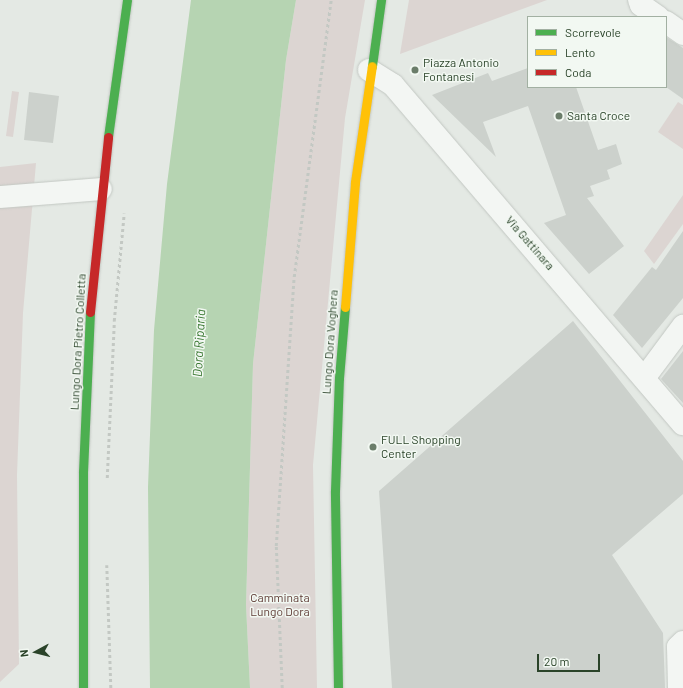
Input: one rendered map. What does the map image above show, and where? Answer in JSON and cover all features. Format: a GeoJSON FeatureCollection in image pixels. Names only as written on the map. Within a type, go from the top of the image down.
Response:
{"type":"FeatureCollection","features":[{"type":"Feature","properties":{"kind":"street","name":"Lungo Dora Pietro Colletta"},"geometry":{"type":"LineString","coordinates":[[83,688],[83,472],[91,296],[101,189],[127,0]]}},
{"type":"Feature","properties":{"kind":"street","name":"Lungo Dora Voghera"},"geometry":{"type":"LineString","coordinates":[[338,688],[335,491],[339,378],[355,182],[369,70],[381,0]]}},
{"type":"Feature","properties":{"kind":"street"},"geometry":{"type":"LineString","coordinates":[[639,0],[641,5],[657,16]]}},
{"type":"Feature","properties":{"kind":"street"},"geometry":{"type":"LineString","coordinates":[[667,23],[683,34]]}},
{"type":"Feature","properties":{"kind":"street","name":"Via Gattinara"},"geometry":{"type":"LineString","coordinates":[[369,70],[393,85],[645,377],[683,424]]}},
{"type":"Feature","properties":{"kind":"street"},"geometry":{"type":"LineString","coordinates":[[0,197],[101,189]]}},
{"type":"Feature","properties":{"kind":"street"},"geometry":{"type":"LineString","coordinates":[[645,377],[683,326]]}},
{"type":"Feature","properties":{"kind":"street"},"geometry":{"type":"LineString","coordinates":[[678,688],[678,647],[683,642]]}},
{"type":"Feature","properties":{"kind":"path"},"geometry":{"type":"LineString","coordinates":[[282,688],[276,546],[294,277],[331,0]]}},
{"type":"Feature","properties":{"kind":"path"},"geometry":{"type":"LineString","coordinates":[[106,484],[114,321],[124,211]]}},
{"type":"Feature","properties":{"kind":"path"},"geometry":{"type":"LineString","coordinates":[[106,562],[111,688]]}},
{"type":"Feature","properties":{"kind":"green space","name":"Camminata Lungo Dora"},"geometry":{"type":"Polygon","coordinates":[[[296,0],[365,0],[345,118],[313,465],[317,688],[250,688],[246,605],[253,364],[286,60],[296,0]]]}},
{"type":"Feature","properties":{"kind":"green space"},"geometry":{"type":"Polygon","coordinates":[[[409,0],[547,0],[400,54],[409,0]]]}},
{"type":"Feature","properties":{"kind":"green space"},"geometry":{"type":"Polygon","coordinates":[[[12,91],[19,92],[13,137],[6,136],[12,91]]]}},
{"type":"Feature","properties":{"kind":"green space"},"geometry":{"type":"Polygon","coordinates":[[[678,102],[683,105],[683,149],[658,132],[678,102]]]}},
{"type":"Feature","properties":{"kind":"green space"},"geometry":{"type":"Polygon","coordinates":[[[36,163],[23,313],[17,475],[19,664],[0,682],[0,167],[36,163]]]}},
{"type":"Feature","properties":{"kind":"green space"},"geometry":{"type":"Polygon","coordinates":[[[683,195],[683,224],[654,264],[644,251],[683,195]]]}},
{"type":"Feature","properties":{"kind":"water","name":"Dora Riparia"},"geometry":{"type":"Polygon","coordinates":[[[191,0],[296,0],[286,60],[253,364],[246,605],[250,688],[150,688],[148,487],[154,330],[167,184],[191,0]]]}},
{"type":"Feature","properties":{"kind":"building"},"geometry":{"type":"Polygon","coordinates":[[[667,38],[683,48],[683,99],[667,88],[667,38]]]}},
{"type":"Feature","properties":{"kind":"building"},"geometry":{"type":"Polygon","coordinates":[[[527,68],[527,88],[576,88],[598,150],[616,144],[622,164],[607,170],[610,179],[590,186],[594,196],[587,198],[624,246],[589,274],[544,223],[566,215],[528,106],[483,122],[496,157],[432,95],[488,73],[492,81],[527,68]]]}},
{"type":"Feature","properties":{"kind":"building"},"geometry":{"type":"Polygon","coordinates":[[[29,92],[59,96],[53,143],[24,140],[29,92]]]}},
{"type":"Feature","properties":{"kind":"building"},"geometry":{"type":"Polygon","coordinates":[[[683,231],[683,298],[642,348],[613,315],[652,267],[656,270],[683,231]]]}},
{"type":"Feature","properties":{"kind":"building"},"geometry":{"type":"Polygon","coordinates":[[[573,321],[683,461],[683,494],[612,555],[663,633],[665,688],[392,688],[379,491],[573,321]]]}},
{"type":"Feature","properties":{"kind":"building"},"geometry":{"type":"Polygon","coordinates":[[[683,351],[683,403],[661,379],[683,351]]]}},
{"type":"Feature","properties":{"kind":"traffic: fast"},"geometry":{"type":"LineString","coordinates":[[108,137],[127,0]]}},
{"type":"Feature","properties":{"kind":"traffic: fast"},"geometry":{"type":"LineString","coordinates":[[372,66],[381,0]]}},
{"type":"Feature","properties":{"kind":"traffic: fast"},"geometry":{"type":"LineString","coordinates":[[338,688],[335,491],[339,378],[345,307]]}},
{"type":"Feature","properties":{"kind":"traffic: fast"},"geometry":{"type":"LineString","coordinates":[[83,688],[83,472],[90,312]]}},
{"type":"Feature","properties":{"kind":"traffic: slow"},"geometry":{"type":"LineString","coordinates":[[345,307],[355,182],[372,66]]}},
{"type":"Feature","properties":{"kind":"traffic: jam"},"geometry":{"type":"LineString","coordinates":[[90,312],[108,137]]}},
{"type":"Feature","properties":{"kind":"place","name":"Piazza Antonio Fontanesi"},"geometry":{"type":"Point","coordinates":[415,70]}},
{"type":"Feature","properties":{"kind":"place","name":"Santa Croce"},"geometry":{"type":"Point","coordinates":[559,116]}},
{"type":"Feature","properties":{"kind":"place","name":"FULL Shopping Center"},"geometry":{"type":"Point","coordinates":[373,447]}}]}
